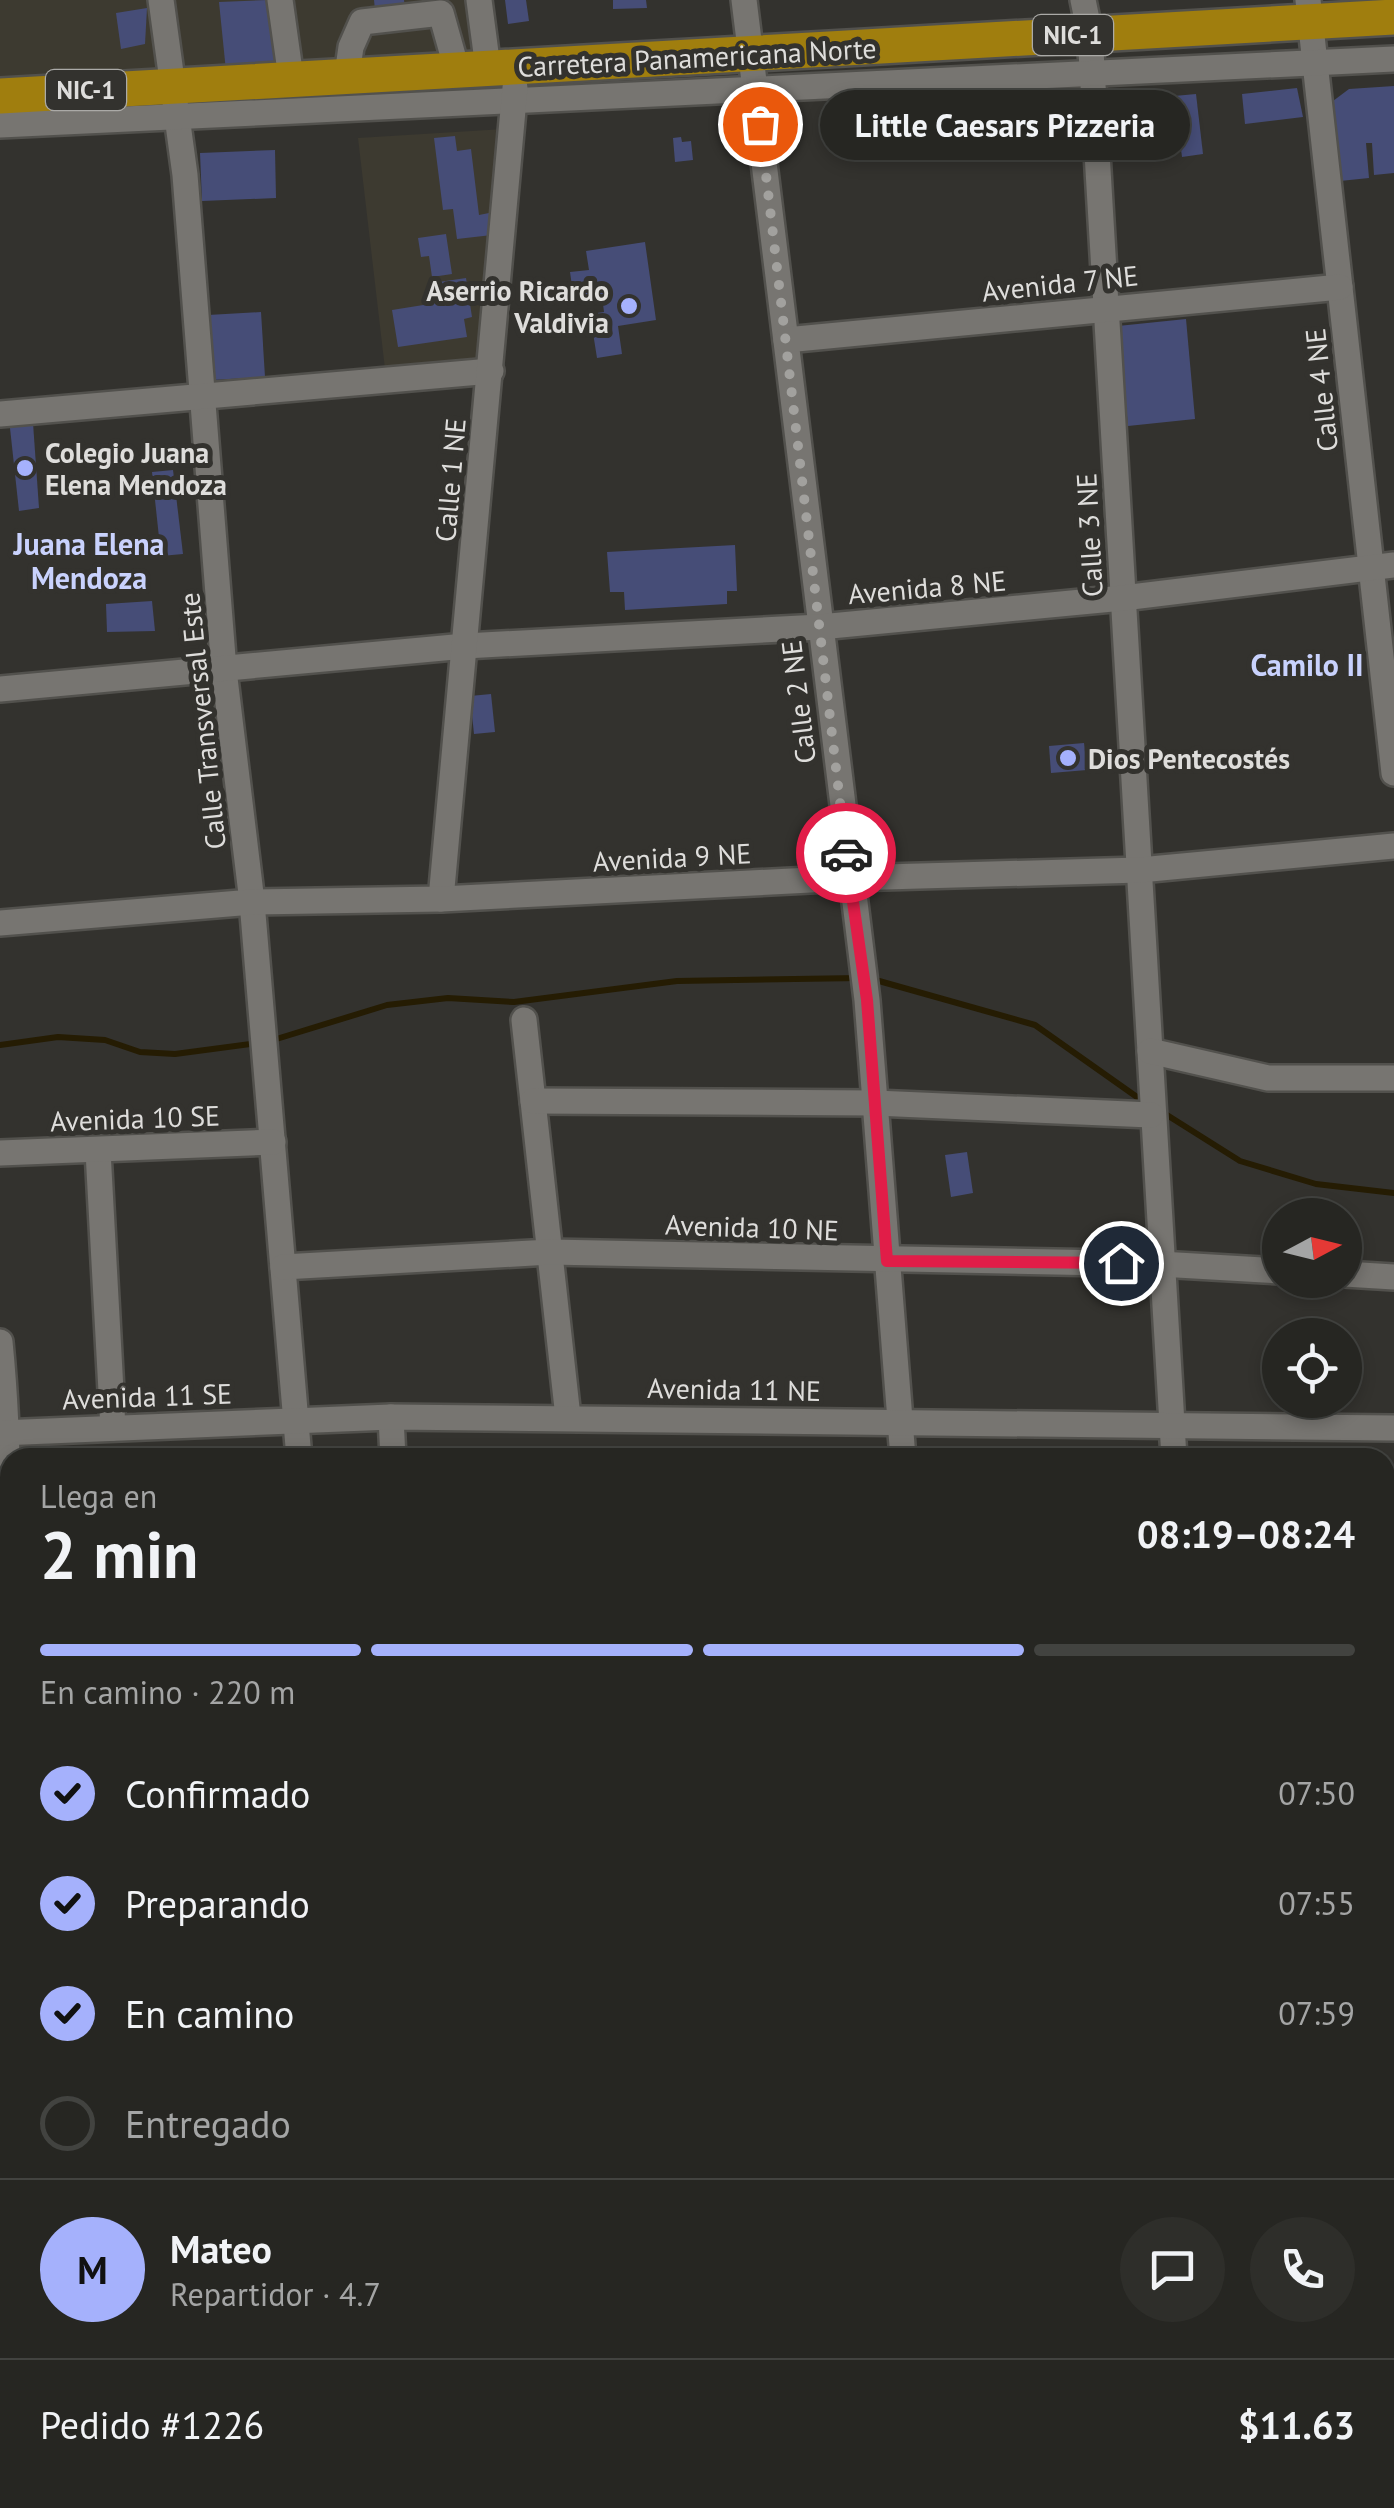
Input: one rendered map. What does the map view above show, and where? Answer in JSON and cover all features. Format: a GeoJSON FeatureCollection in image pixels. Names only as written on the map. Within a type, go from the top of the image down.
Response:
{"type":"FeatureCollection","features":[{"type":"Feature","properties":{"kind":"highway","name":"Carretera Panamericana Norte"},"geometry":{"type":"LineString","coordinates":[[0,96],[174,100],[290,78],[1090,34],[1309,11],[1394,17]]}},
{"type":"Feature","properties":{"kind":"street","name":"Calle Transversal Este"},"geometry":{"type":"LineString","coordinates":[[161,0],[203,394],[224,670],[252,902],[273,1142]]}},
{"type":"Feature","properties":{"kind":"street"},"geometry":{"type":"LineString","coordinates":[[280,0],[290,78]]}},
{"type":"Feature","properties":{"kind":"street","name":"Calle 2 NE"},"geometry":{"type":"LineString","coordinates":[[744,0],[867,1000],[902,1448]]}},
{"type":"Feature","properties":{"kind":"street","name":"Calle 3 NE"},"geometry":{"type":"LineString","coordinates":[[1082,0],[1090,34],[1151,1059],[1150,1113],[1173,1448]]}},
{"type":"Feature","properties":{"kind":"street"},"geometry":{"type":"LineString","coordinates":[[347,75],[362,11],[480,3]]}},
{"type":"Feature","properties":{"kind":"street","name":"Calle 1 NE"},"geometry":{"type":"LineString","coordinates":[[441,900],[513,102],[488,68],[480,3]]}},
{"type":"Feature","properties":{"kind":"street"},"geometry":{"type":"LineString","coordinates":[[440,7],[488,68]]}},
{"type":"Feature","properties":{"kind":"street","name":"Calle 4 NE"},"geometry":{"type":"LineString","coordinates":[[1309,11],[1340,287],[1383,566],[1394,773]]}},
{"type":"Feature","properties":{"kind":"street"},"geometry":{"type":"LineString","coordinates":[[0,125],[174,100],[513,102],[1394,59]]}},
{"type":"Feature","properties":{"kind":"street","name":"Avenida 7 NE"},"geometry":{"type":"LineString","coordinates":[[786,340],[1340,287]]}},
{"type":"Feature","properties":{"kind":"street"},"geometry":{"type":"LineString","coordinates":[[0,414],[491,371]]}},
{"type":"Feature","properties":{"kind":"street","name":"Avenida 8 NE"},"geometry":{"type":"LineString","coordinates":[[0,689],[465,646],[820,627],[1123,598],[1383,566]]}},
{"type":"Feature","properties":{"kind":"street","name":"Avenida 9 NE"},"geometry":{"type":"LineString","coordinates":[[0,922],[252,902],[441,900],[849,878],[1140,870],[1394,846]]}},
{"type":"Feature","properties":{"kind":"street"},"geometry":{"type":"LineString","coordinates":[[524,1020],[568,1417]]}},
{"type":"Feature","properties":{"kind":"street"},"geometry":{"type":"LineString","coordinates":[[1151,1059],[1268,1078],[1394,1078]]}},
{"type":"Feature","properties":{"kind":"street"},"geometry":{"type":"LineString","coordinates":[[533,1101],[875,1103],[1150,1113]]}},
{"type":"Feature","properties":{"kind":"street"},"geometry":{"type":"LineString","coordinates":[[273,1142],[298,1448]]}},
{"type":"Feature","properties":{"kind":"street","name":"Avenida 10 SE"},"geometry":{"type":"LineString","coordinates":[[0,1153],[273,1142]]}},
{"type":"Feature","properties":{"kind":"street"},"geometry":{"type":"LineString","coordinates":[[98,1152],[113,1428]]}},
{"type":"Feature","properties":{"kind":"street","name":"Avenida 10 NE"},"geometry":{"type":"LineString","coordinates":[[283,1267],[550,1252],[1160,1264],[1262,1270]]}},
{"type":"Feature","properties":{"kind":"street"},"geometry":{"type":"LineString","coordinates":[[1362,1275],[1394,1277]]}},
{"type":"Feature","properties":{"kind":"street"},"geometry":{"type":"LineString","coordinates":[[0,1342],[4,1432]]}},
{"type":"Feature","properties":{"kind":"street","name":"Avenida 11 NE"},"geometry":{"type":"LineString","coordinates":[[296,1420],[568,1417],[1171,1426]]}},
{"type":"Feature","properties":{"kind":"street"},"geometry":{"type":"LineString","coordinates":[[391,1418],[392,1448]]}},
{"type":"Feature","properties":{"kind":"street","name":"Avenida 11 SE"},"geometry":{"type":"LineString","coordinates":[[4,1432],[296,1420]]}},
{"type":"Feature","properties":{"kind":"street"},"geometry":{"type":"LineString","coordinates":[[1171,1426],[1394,1428]]}},
{"type":"Feature","properties":{"kind":"shaded area"},"geometry":{"type":"Polygon","coordinates":[[[0,0],[479,0],[488,68],[0,98],[0,0]]]}},
{"type":"Feature","properties":{"kind":"shaded area"},"geometry":{"type":"Polygon","coordinates":[[[504,129],[485,363],[385,369],[358,138],[504,129]]]}},
{"type":"Feature","properties":{"kind":"building"},"geometry":{"type":"Polygon","coordinates":[[[268,0],[275,66],[226,71],[219,2],[268,0]]]}},
{"type":"Feature","properties":{"kind":"building"},"geometry":{"type":"Polygon","coordinates":[[[374,0],[404,0],[406,15],[376,19],[374,0]]]}},
{"type":"Feature","properties":{"kind":"building"},"geometry":{"type":"Polygon","coordinates":[[[505,0],[526,0],[529,21],[508,24],[505,0]]]}},
{"type":"Feature","properties":{"kind":"building"},"geometry":{"type":"Polygon","coordinates":[[[613,0],[646,0],[647,8],[613,9],[613,0]]]}},
{"type":"Feature","properties":{"kind":"building"},"geometry":{"type":"Polygon","coordinates":[[[147,8],[145,44],[121,49],[116,13],[147,8]]]}},
{"type":"Feature","properties":{"kind":"building"},"geometry":{"type":"Polygon","coordinates":[[[1394,86],[1394,173],[1374,175],[1372,143],[1366,143],[1369,178],[1340,181],[1333,101],[1349,89],[1394,86]]]}},
{"type":"Feature","properties":{"kind":"building"},"geometry":{"type":"Polygon","coordinates":[[[1297,88],[1303,117],[1245,124],[1242,94],[1297,88]]]}},
{"type":"Feature","properties":{"kind":"building"},"geometry":{"type":"Polygon","coordinates":[[[1196,94],[1203,154],[1182,157],[1174,96],[1196,94]]]}},
{"type":"Feature","properties":{"kind":"building"},"geometry":{"type":"Polygon","coordinates":[[[1122,96],[1125,124],[1110,126],[1107,98],[1122,96]]]}},
{"type":"Feature","properties":{"kind":"building"},"geometry":{"type":"Polygon","coordinates":[[[455,136],[457,151],[471,149],[479,215],[489,213],[492,235],[457,239],[453,209],[443,210],[434,138],[455,136]]]}},
{"type":"Feature","properties":{"kind":"building"},"geometry":{"type":"Polygon","coordinates":[[[681,137],[682,142],[691,141],[693,160],[675,162],[673,138],[681,137]]]}},
{"type":"Feature","properties":{"kind":"building"},"geometry":{"type":"Polygon","coordinates":[[[275,150],[276,198],[202,201],[200,153],[275,150]]]}},
{"type":"Feature","properties":{"kind":"building"},"geometry":{"type":"Polygon","coordinates":[[[446,234],[452,274],[432,277],[429,256],[421,257],[418,238],[446,234]]]}},
{"type":"Feature","properties":{"kind":"building","name":"Aserrio Ricardo Valdivia"},"geometry":{"type":"Polygon","coordinates":[[[645,242],[656,320],[618,326],[622,354],[597,358],[590,314],[604,312],[602,296],[574,300],[570,272],[589,270],[586,251],[645,242]]]}},
{"type":"Feature","properties":{"kind":"building"},"geometry":{"type":"Polygon","coordinates":[[[466,278],[472,317],[464,319],[467,337],[398,347],[392,310],[442,302],[439,282],[466,278]]]}},
{"type":"Feature","properties":{"kind":"building"},"geometry":{"type":"Polygon","coordinates":[[[261,312],[265,377],[212,380],[208,315],[261,312]]]}},
{"type":"Feature","properties":{"kind":"building"},"geometry":{"type":"Polygon","coordinates":[[[1186,319],[1195,419],[1128,426],[1118,326],[1186,319]]]}},
{"type":"Feature","properties":{"kind":"building","name":"Colegio Juana Elena Mendoza"},"geometry":{"type":"Polygon","coordinates":[[[33,423],[39,508],[19,511],[10,428],[33,423]]]}},
{"type":"Feature","properties":{"kind":"building"},"geometry":{"type":"Polygon","coordinates":[[[173,470],[183,554],[161,556],[152,472],[173,470]]]}},
{"type":"Feature","properties":{"kind":"building"},"geometry":{"type":"Polygon","coordinates":[[[735,545],[737,591],[727,591],[727,604],[625,610],[624,592],[610,592],[607,552],[735,545]]]}},
{"type":"Feature","properties":{"kind":"building"},"geometry":{"type":"Polygon","coordinates":[[[152,601],[155,631],[107,632],[106,604],[152,601]]]}},
{"type":"Feature","properties":{"kind":"building"},"geometry":{"type":"Polygon","coordinates":[[[491,694],[495,732],[474,734],[470,696],[491,694]]]}},
{"type":"Feature","properties":{"kind":"building","name":"Dios Pentecostés"},"geometry":{"type":"Polygon","coordinates":[[[1084,743],[1087,770],[1051,773],[1049,746],[1084,743]]]}},
{"type":"Feature","properties":{"kind":"building"},"geometry":{"type":"Polygon","coordinates":[[[967,1152],[973,1193],[951,1197],[945,1155],[967,1152]]]}},
{"type":"Feature","properties":{"kind":"waterway"},"geometry":{"type":"LineString","coordinates":[[270,1041],[387,1005],[448,998],[514,1002],[677,981],[860,978]]}},
{"type":"Feature","properties":{"kind":"waterway"},"geometry":{"type":"LineString","coordinates":[[872,979],[1035,1025],[1144,1102]]}},
{"type":"Feature","properties":{"kind":"waterway"},"geometry":{"type":"LineString","coordinates":[[0,1045],[58,1037],[105,1040],[140,1052],[175,1054],[258,1043]]}},
{"type":"Feature","properties":{"kind":"waterway"},"geometry":{"type":"LineString","coordinates":[[1159,1110],[1240,1161],[1316,1184],[1394,1193]]}},
{"type":"Feature","properties":{"kind":"way so far"},"geometry":{"type":"LineString","coordinates":[[760,124],[846,853]]}},
{"type":"Feature","properties":{"kind":"place","name":"Little Caesars Pizzeria"},"geometry":{"type":"Point","coordinates":[760,124]}},
{"type":"Feature","properties":{"kind":"place","name":"Aserrio Ricardo Valdivia"},"geometry":{"type":"Point","coordinates":[629,306]}},
{"type":"Feature","properties":{"kind":"place","name":"Colegio Juana Elena Mendoza"},"geometry":{"type":"Point","coordinates":[25,468]}},
{"type":"Feature","properties":{"kind":"place","name":"Dios Pentecostés"},"geometry":{"type":"Point","coordinates":[1068,758]}},
{"type":"Feature","properties":{"kind":"district","name":"Juana Elena Mendoza"},"geometry":{"type":"Point","coordinates":[89,560]}},
{"type":"Feature","properties":{"kind":"district","name":"Camilo II"},"geometry":{"type":"Point","coordinates":[1307,664]}},
{"type":"Feature","properties":{"kind":"route"},"geometry":{"type":"LineString","coordinates":[[846,853],[867,1000],[887,1261],[1121,1263]]}}]}
